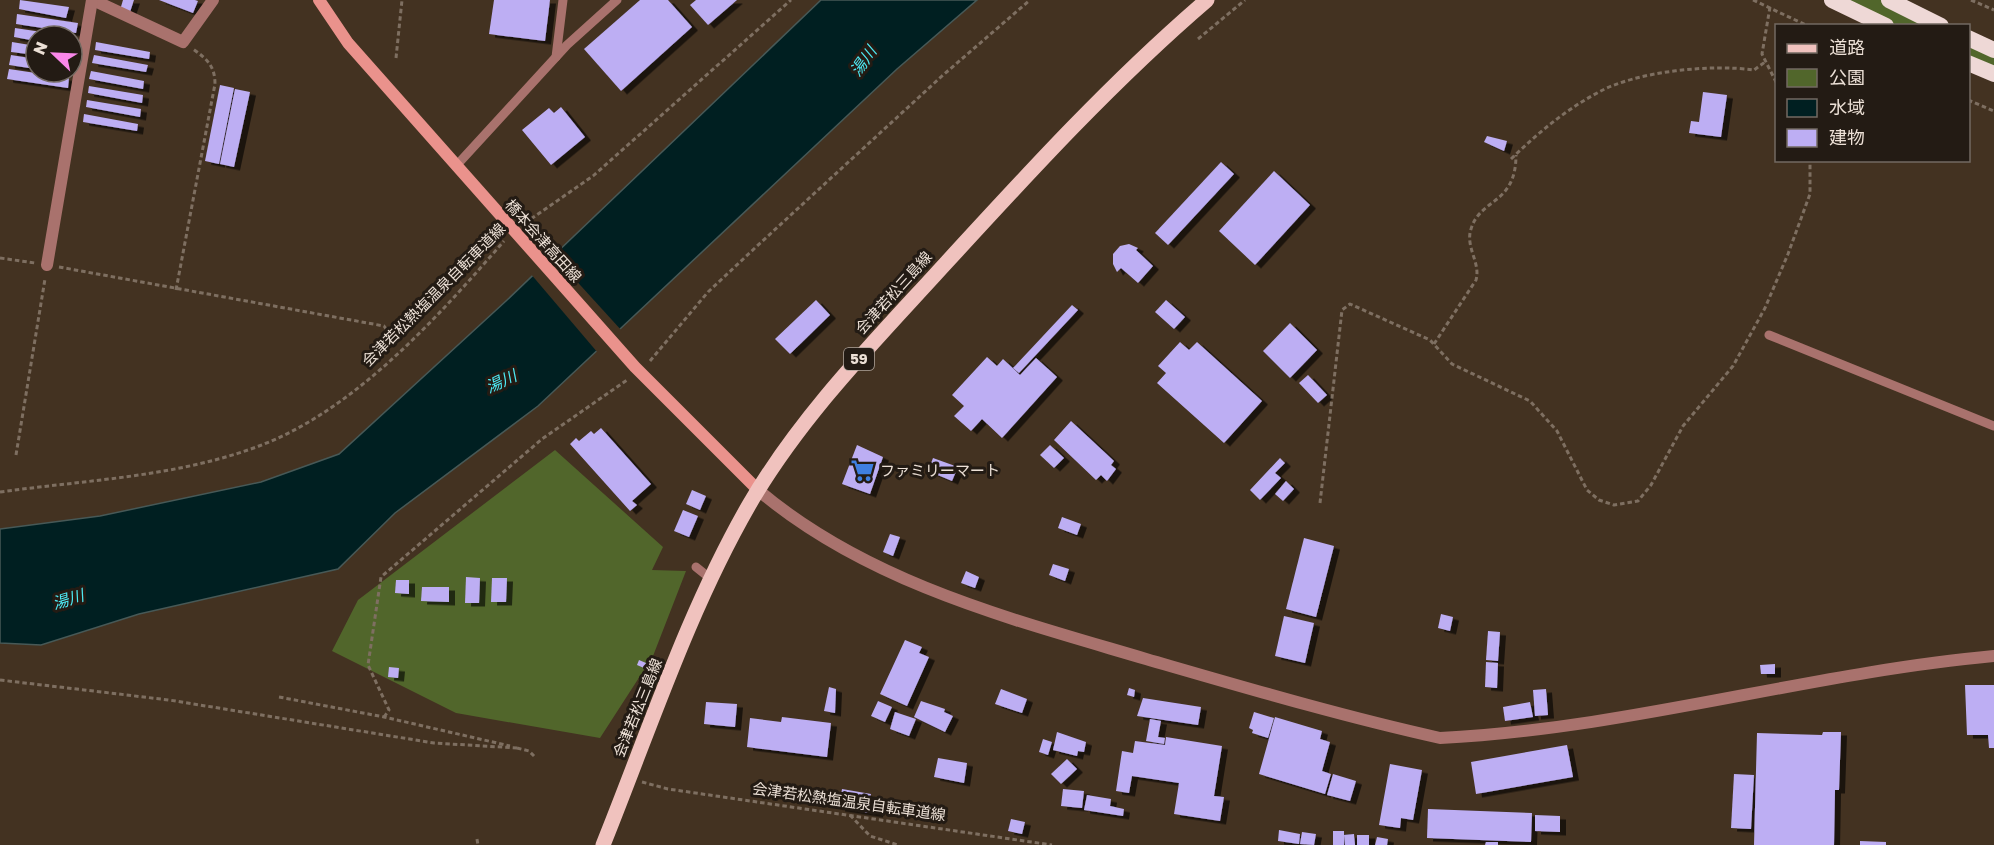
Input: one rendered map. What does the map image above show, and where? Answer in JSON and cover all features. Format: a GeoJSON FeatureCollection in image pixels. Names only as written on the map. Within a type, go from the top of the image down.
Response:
{"type":"FeatureCollection","features":[{"type":"Feature","properties":{"kind":"highway"},"geometry":{"type":"LineString","coordinates":[[1832,0],[1882,24]]}},
{"type":"Feature","properties":{"kind":"highway"},"geometry":{"type":"LineString","coordinates":[[1889,0],[1937,24]]}},
{"type":"Feature","properties":{"kind":"highway"},"geometry":{"type":"LineString","coordinates":[[1970,39],[1994,50]]}},
{"type":"Feature","properties":{"kind":"highway"},"geometry":{"type":"LineString","coordinates":[[1970,64],[1994,74]]}},
{"type":"Feature","properties":{"kind":"main road","name":"橋本会津高田線"},"geometry":{"type":"LineString","coordinates":[[319,0],[348,43],[635,367],[758,490]]}},
{"type":"Feature","properties":{"kind":"main road","name":"会津若松三島線"},"geometry":{"type":"LineString","coordinates":[[603,845],[711,579],[758,490],[791,441],[830,392],[1056,143],[1128,70],[1207,0]]}},
{"type":"Feature","properties":{"kind":"street"},"geometry":{"type":"LineString","coordinates":[[47,265],[93,0],[183,42],[213,0]]}},
{"type":"Feature","properties":{"kind":"street"},"geometry":{"type":"LineString","coordinates":[[758,490],[790,517],[841,547],[912,582],[976,607],[1185,670],[1440,738],[1493,734],[1616,717],[1896,668],[1994,656]]}},
{"type":"Feature","properties":{"kind":"lane"},"geometry":{"type":"LineString","coordinates":[[556,57],[563,0]]}},
{"type":"Feature","properties":{"kind":"lane"},"geometry":{"type":"LineString","coordinates":[[456,166],[556,57],[617,0]]}},
{"type":"Feature","properties":{"kind":"lane"},"geometry":{"type":"LineString","coordinates":[[1769,335],[1994,426]]}},
{"type":"Feature","properties":{"kind":"lane"},"geometry":{"type":"LineString","coordinates":[[696,567],[711,579]]}},
{"type":"Feature","properties":{"kind":"path"},"geometry":{"type":"LineString","coordinates":[[396,58],[402,0]]}},
{"type":"Feature","properties":{"kind":"path","name":"会津若松熱塩温泉自転車道線"},"geometry":{"type":"LineString","coordinates":[[0,492],[163,471],[218,459],[286,434],[318,417],[378,371],[517,233],[593,176],[791,0]]}},
{"type":"Feature","properties":{"kind":"path"},"geometry":{"type":"LineString","coordinates":[[650,361],[708,292],[942,76],[1030,0]]}},
{"type":"Feature","properties":{"kind":"path"},"geometry":{"type":"LineString","coordinates":[[1198,39],[1245,0]]}},
{"type":"Feature","properties":{"kind":"path"},"geometry":{"type":"LineString","coordinates":[[1753,0],[1804,24]]}},
{"type":"Feature","properties":{"kind":"path"},"geometry":{"type":"LineString","coordinates":[[1971,0],[1994,10]]}},
{"type":"Feature","properties":{"kind":"path"},"geometry":{"type":"LineString","coordinates":[[1770,7],[1762,54],[1775,80]]}},
{"type":"Feature","properties":{"kind":"path"},"geometry":{"type":"LineString","coordinates":[[176,290],[215,84],[215,74],[208,60],[183,42]]}},
{"type":"Feature","properties":{"kind":"path"},"geometry":{"type":"LineString","coordinates":[[1511,159],[1549,124],[1601,90],[1694,68],[1733,67],[1754,70],[1765,62]]}},
{"type":"Feature","properties":{"kind":"path"},"geometry":{"type":"LineString","coordinates":[[1970,101],[1994,111]]}},
{"type":"Feature","properties":{"kind":"path"},"geometry":{"type":"LineString","coordinates":[[1433,344],[1476,280],[1478,274],[1469,243],[1471,229],[1476,218],[1508,189],[1515,173],[1516,155]]}},
{"type":"Feature","properties":{"kind":"path"},"geometry":{"type":"LineString","coordinates":[[1320,503],[1342,310],[1350,304],[1430,340],[1452,364],[1530,400],[1557,431],[1587,490],[1599,500],[1614,505],[1638,501],[1652,485],[1683,426],[1733,366],[1765,308],[1788,255],[1809,194],[1810,162]]}},
{"type":"Feature","properties":{"kind":"path"},"geometry":{"type":"LineString","coordinates":[[0,258],[384,326],[389,333],[415,306]]}},
{"type":"Feature","properties":{"kind":"path"},"geometry":{"type":"LineString","coordinates":[[16,455],[47,265]]}},
{"type":"Feature","properties":{"kind":"path"},"geometry":{"type":"LineString","coordinates":[[384,717],[389,710],[368,665],[381,577],[408,551],[542,439],[627,380]]}},
{"type":"Feature","properties":{"kind":"path"},"geometry":{"type":"LineString","coordinates":[[0,680],[169,700],[434,743],[517,748]]}},
{"type":"Feature","properties":{"kind":"path"},"geometry":{"type":"LineString","coordinates":[[279,697],[384,717],[517,748],[529,751],[536,758]]}},
{"type":"Feature","properties":{"kind":"path","name":"会津若松熱塩温泉自転車道線"},"geometry":{"type":"LineString","coordinates":[[642,782],[668,789],[1052,845]]}},
{"type":"Feature","properties":{"kind":"path"},"geometry":{"type":"LineString","coordinates":[[849,814],[870,836],[898,845]]}},
{"type":"Feature","properties":{"kind":"path"},"geometry":{"type":"LineString","coordinates":[[477,839],[478,845]]}},
{"type":"Feature","properties":{"kind":"green space"},"geometry":{"type":"Polygon","coordinates":[[[1840,0],[1888,0],[1938,24],[1892,24],[1840,0]]]}},
{"type":"Feature","properties":{"kind":"green space"},"geometry":{"type":"Polygon","coordinates":[[[1970,40],[1994,50],[1994,72],[1970,61],[1970,40]]]}},
{"type":"Feature","properties":{"kind":"green space"},"geometry":{"type":"Polygon","coordinates":[[[555,450],[663,547],[652,570],[686,571],[653,656],[600,738],[456,713],[332,651],[358,600],[555,450]]]}},
{"type":"Feature","properties":{"kind":"water","name":"湯川"},"geometry":{"type":"Polygon","coordinates":[[[821,0],[977,0],[897,69],[538,406],[395,513],[338,569],[139,614],[41,645],[0,643],[0,529],[100,516],[261,482],[339,454],[506,301],[821,0]]]}},
{"type":"Feature","properties":{"kind":"pier"},"geometry":{"type":"Polygon","coordinates":[[[551,253],[622,331],[598,353],[530,273],[551,253]]]}},
{"type":"Feature","properties":{"kind":"building"},"geometry":{"type":"Polygon","coordinates":[[[20,0],[69,7],[66,18],[19,9],[20,0]]]}},
{"type":"Feature","properties":{"kind":"building"},"geometry":{"type":"Polygon","coordinates":[[[123,0],[134,0],[130,12],[120,10],[123,0]]]}},
{"type":"Feature","properties":{"kind":"building"},"geometry":{"type":"Polygon","coordinates":[[[159,0],[195,0],[198,1],[193,13],[159,0]]]}},
{"type":"Feature","properties":{"kind":"building"},"geometry":{"type":"Polygon","coordinates":[[[494,0],[550,0],[545,41],[489,34],[494,0]]]}},
{"type":"Feature","properties":{"kind":"building"},"geometry":{"type":"Polygon","coordinates":[[[640,0],[668,0],[692,27],[621,91],[584,49],[640,0]]]}},
{"type":"Feature","properties":{"kind":"building"},"geometry":{"type":"Polygon","coordinates":[[[696,0],[737,0],[708,25],[690,5],[696,0]]]}},
{"type":"Feature","properties":{"kind":"building"},"geometry":{"type":"Polygon","coordinates":[[[17,14],[78,23],[24,25],[16,24],[17,14]]]}},
{"type":"Feature","properties":{"kind":"building"},"geometry":{"type":"Polygon","coordinates":[[[15,28],[24,29],[24,39],[14,37],[15,28]]]}},
{"type":"Feature","properties":{"kind":"building"},"geometry":{"type":"Polygon","coordinates":[[[12,42],[24,44],[24,54],[11,52],[12,42]]]}},
{"type":"Feature","properties":{"kind":"building"},"geometry":{"type":"Polygon","coordinates":[[[96,42],[150,52],[149,59],[95,50],[96,42]]]}},
{"type":"Feature","properties":{"kind":"building"},"geometry":{"type":"Polygon","coordinates":[[[11,55],[24,57],[24,67],[9,65],[11,55]]]}},
{"type":"Feature","properties":{"kind":"building"},"geometry":{"type":"Polygon","coordinates":[[[94,55],[148,65],[146,72],[92,63],[94,55]]]}},
{"type":"Feature","properties":{"kind":"building"},"geometry":{"type":"Polygon","coordinates":[[[9,69],[24,71],[24,82],[7,79],[9,69]]]}},
{"type":"Feature","properties":{"kind":"building"},"geometry":{"type":"Polygon","coordinates":[[[91,71],[144,81],[143,89],[89,79],[91,71]]]}},
{"type":"Feature","properties":{"kind":"building"},"geometry":{"type":"Polygon","coordinates":[[[41,84],[68,84],[68,88],[41,84]]]}},
{"type":"Feature","properties":{"kind":"building"},"geometry":{"type":"Polygon","coordinates":[[[220,85],[234,88],[219,164],[205,161],[220,85]]]}},
{"type":"Feature","properties":{"kind":"building"},"geometry":{"type":"Polygon","coordinates":[[[89,86],[143,95],[142,103],[88,93],[89,86]]]}},
{"type":"Feature","properties":{"kind":"building"},"geometry":{"type":"Polygon","coordinates":[[[235,89],[250,92],[234,167],[220,164],[235,89]]]}},
{"type":"Feature","properties":{"kind":"building"},"geometry":{"type":"Polygon","coordinates":[[[1703,92],[1727,95],[1721,137],[1689,133],[1691,121],[1699,122],[1703,92]]]}},
{"type":"Feature","properties":{"kind":"building"},"geometry":{"type":"Polygon","coordinates":[[[87,100],[141,109],[140,117],[86,107],[87,100]]]}},
{"type":"Feature","properties":{"kind":"building"},"geometry":{"type":"Polygon","coordinates":[[[561,107],[585,137],[551,165],[522,130],[549,108],[554,113],[561,107]]]}},
{"type":"Feature","properties":{"kind":"building"},"geometry":{"type":"Polygon","coordinates":[[[84,114],[138,124],[137,131],[83,122],[84,114]]]}},
{"type":"Feature","properties":{"kind":"building"},"geometry":{"type":"Polygon","coordinates":[[[1487,136],[1507,141],[1504,151],[1484,142],[1487,136]]]}},
{"type":"Feature","properties":{"kind":"building"},"geometry":{"type":"Polygon","coordinates":[[[1221,162],[1234,174],[1168,245],[1155,233],[1221,162]]]}},
{"type":"Feature","properties":{"kind":"building"},"geometry":{"type":"Polygon","coordinates":[[[1274,171],[1310,205],[1255,265],[1219,231],[1274,171]]]}},
{"type":"Feature","properties":{"kind":"building"},"geometry":{"type":"Polygon","coordinates":[[[1129,244],[1138,248],[1136,250],[1153,266],[1138,283],[1121,268],[1117,272],[1113,264],[1113,254],[1120,246],[1129,244]]]}},
{"type":"Feature","properties":{"kind":"building"},"geometry":{"type":"Polygon","coordinates":[[[816,300],[830,315],[790,354],[775,339],[816,300]]]}},
{"type":"Feature","properties":{"kind":"building"},"geometry":{"type":"Polygon","coordinates":[[[1166,300],[1185,317],[1174,329],[1155,312],[1166,300]]]}},
{"type":"Feature","properties":{"kind":"building"},"geometry":{"type":"Polygon","coordinates":[[[1072,305],[1078,310],[1019,373],[1013,368],[1072,305]]]}},
{"type":"Feature","properties":{"kind":"building"},"geometry":{"type":"Polygon","coordinates":[[[1290,323],[1317,350],[1290,378],[1263,351],[1290,323]]]}},
{"type":"Feature","properties":{"kind":"building"},"geometry":{"type":"Polygon","coordinates":[[[1180,342],[1189,350],[1197,342],[1262,401],[1224,443],[1157,383],[1166,373],[1158,366],[1180,342]]]}},
{"type":"Feature","properties":{"kind":"building"},"geometry":{"type":"Polygon","coordinates":[[[987,357],[997,366],[1003,359],[1020,375],[1036,358],[1057,377],[1002,438],[982,419],[971,431],[954,416],[964,406],[952,395],[987,357]]]}},
{"type":"Feature","properties":{"kind":"building"},"geometry":{"type":"Polygon","coordinates":[[[1308,375],[1327,395],[1318,403],[1299,383],[1308,375]]]}},
{"type":"Feature","properties":{"kind":"building"},"geometry":{"type":"Polygon","coordinates":[[[1071,421],[1114,461],[1111,465],[1116,469],[1107,481],[1101,475],[1096,480],[1054,440],[1071,421]]]}},
{"type":"Feature","properties":{"kind":"building"},"geometry":{"type":"Polygon","coordinates":[[[601,428],[651,484],[632,501],[637,505],[630,511],[570,444],[576,438],[579,441],[591,431],[594,434],[601,428]]]}},
{"type":"Feature","properties":{"kind":"building","name":"ファミリーマート"},"geometry":{"type":"Polygon","coordinates":[[[857,445],[883,457],[870,494],[842,484],[857,445]]]}},
{"type":"Feature","properties":{"kind":"building"},"geometry":{"type":"Polygon","coordinates":[[[1050,445],[1064,458],[1054,468],[1040,455],[1050,445]]]}},
{"type":"Feature","properties":{"kind":"building"},"geometry":{"type":"Polygon","coordinates":[[[933,458],[958,467],[952,481],[928,471],[933,458]]]}},
{"type":"Feature","properties":{"kind":"building"},"geometry":{"type":"Polygon","coordinates":[[[1280,458],[1285,463],[1275,473],[1281,478],[1260,500],[1250,490],[1280,458]]]}},
{"type":"Feature","properties":{"kind":"building"},"geometry":{"type":"Polygon","coordinates":[[[1286,481],[1294,489],[1283,501],[1275,494],[1286,481]]]}},
{"type":"Feature","properties":{"kind":"building"},"geometry":{"type":"Polygon","coordinates":[[[692,490],[706,496],[700,510],[686,504],[692,490]]]}},
{"type":"Feature","properties":{"kind":"building"},"geometry":{"type":"Polygon","coordinates":[[[683,510],[698,516],[689,537],[674,531],[683,510]]]}},
{"type":"Feature","properties":{"kind":"building"},"geometry":{"type":"Polygon","coordinates":[[[1062,517],[1081,524],[1077,535],[1058,528],[1062,517]]]}},
{"type":"Feature","properties":{"kind":"building"},"geometry":{"type":"Polygon","coordinates":[[[890,534],[900,537],[893,556],[883,552],[890,534]]]}},
{"type":"Feature","properties":{"kind":"building"},"geometry":{"type":"Polygon","coordinates":[[[1304,538],[1334,546],[1316,617],[1286,609],[1304,538]]]}},
{"type":"Feature","properties":{"kind":"building"},"geometry":{"type":"Polygon","coordinates":[[[1053,564],[1069,569],[1065,581],[1049,575],[1053,564]]]}},
{"type":"Feature","properties":{"kind":"building"},"geometry":{"type":"Polygon","coordinates":[[[966,571],[979,577],[975,588],[961,583],[966,571]]]}},
{"type":"Feature","properties":{"kind":"building"},"geometry":{"type":"Polygon","coordinates":[[[466,577],[480,578],[479,603],[465,603],[466,577]]]}},
{"type":"Feature","properties":{"kind":"building"},"geometry":{"type":"Polygon","coordinates":[[[492,578],[507,578],[506,602],[491,602],[492,578]]]}},
{"type":"Feature","properties":{"kind":"building"},"geometry":{"type":"Polygon","coordinates":[[[396,580],[409,580],[409,594],[395,593],[396,580]]]}},
{"type":"Feature","properties":{"kind":"building"},"geometry":{"type":"Polygon","coordinates":[[[422,587],[449,587],[449,602],[421,601],[422,587]]]}},
{"type":"Feature","properties":{"kind":"building"},"geometry":{"type":"Polygon","coordinates":[[[1441,614],[1453,617],[1450,631],[1438,628],[1441,614]]]}},
{"type":"Feature","properties":{"kind":"building"},"geometry":{"type":"Polygon","coordinates":[[[1284,616],[1314,623],[1305,663],[1275,656],[1284,616]]]}},
{"type":"Feature","properties":{"kind":"building"},"geometry":{"type":"Polygon","coordinates":[[[1488,631],[1500,632],[1498,661],[1486,660],[1488,631]]]}},
{"type":"Feature","properties":{"kind":"building"},"geometry":{"type":"Polygon","coordinates":[[[905,640],[922,647],[919,653],[929,657],[907,706],[880,694],[905,640]]]}},
{"type":"Feature","properties":{"kind":"building"},"geometry":{"type":"Polygon","coordinates":[[[639,660],[646,663],[644,668],[637,665],[639,660]]]}},
{"type":"Feature","properties":{"kind":"building"},"geometry":{"type":"Polygon","coordinates":[[[1486,662],[1498,663],[1497,688],[1485,687],[1486,662]]]}},
{"type":"Feature","properties":{"kind":"building"},"geometry":{"type":"Polygon","coordinates":[[[1775,664],[1775,674],[1761,674],[1760,665],[1775,664]]]}},
{"type":"Feature","properties":{"kind":"building"},"geometry":{"type":"Polygon","coordinates":[[[389,667],[399,668],[398,678],[388,677],[389,667]]]}},
{"type":"Feature","properties":{"kind":"building"},"geometry":{"type":"Polygon","coordinates":[[[1965,685],[1994,685],[1994,748],[1989,748],[1988,735],[1967,735],[1965,685]]]}},
{"type":"Feature","properties":{"kind":"building"},"geometry":{"type":"Polygon","coordinates":[[[829,687],[836,689],[835,713],[824,711],[829,687]]]}},
{"type":"Feature","properties":{"kind":"building"},"geometry":{"type":"Polygon","coordinates":[[[1129,688],[1135,690],[1134,697],[1127,695],[1129,688]]]}},
{"type":"Feature","properties":{"kind":"building"},"geometry":{"type":"Polygon","coordinates":[[[1001,689],[1027,699],[1022,713],[995,704],[1001,689]]]}},
{"type":"Feature","properties":{"kind":"building"},"geometry":{"type":"Polygon","coordinates":[[[1546,689],[1548,715],[1535,716],[1533,690],[1546,689]]]}},
{"type":"Feature","properties":{"kind":"building"},"geometry":{"type":"Polygon","coordinates":[[[1143,698],[1201,707],[1198,725],[1137,716],[1143,698]]]}},
{"type":"Feature","properties":{"kind":"building"},"geometry":{"type":"Polygon","coordinates":[[[878,701],[892,707],[885,722],[871,716],[878,701]]]}},
{"type":"Feature","properties":{"kind":"building"},"geometry":{"type":"Polygon","coordinates":[[[921,701],[945,709],[944,712],[953,716],[945,732],[914,717],[921,701]]]}},
{"type":"Feature","properties":{"kind":"building"},"geometry":{"type":"Polygon","coordinates":[[[706,702],[737,704],[735,727],[704,724],[706,702]]]}},
{"type":"Feature","properties":{"kind":"building"},"geometry":{"type":"Polygon","coordinates":[[[1530,702],[1533,717],[1505,721],[1503,707],[1530,702]]]}},
{"type":"Feature","properties":{"kind":"building"},"geometry":{"type":"Polygon","coordinates":[[[895,712],[916,719],[909,736],[890,729],[895,712]]]}},
{"type":"Feature","properties":{"kind":"building"},"geometry":{"type":"Polygon","coordinates":[[[1254,712],[1274,718],[1268,738],[1252,733],[1253,730],[1249,728],[1254,712]]]}},
{"type":"Feature","properties":{"kind":"building"},"geometry":{"type":"Polygon","coordinates":[[[782,717],[831,723],[827,757],[747,747],[750,718],[781,722],[782,717]]]}},
{"type":"Feature","properties":{"kind":"building"},"geometry":{"type":"Polygon","coordinates":[[[1275,717],[1322,731],[1320,739],[1330,742],[1322,771],[1331,774],[1325,794],[1259,774],[1275,717]]]}},
{"type":"Feature","properties":{"kind":"building"},"geometry":{"type":"Polygon","coordinates":[[[1150,719],[1161,721],[1158,737],[1165,738],[1164,744],[1146,741],[1150,719]]]}},
{"type":"Feature","properties":{"kind":"building"},"geometry":{"type":"Polygon","coordinates":[[[1057,732],[1086,742],[1084,752],[1078,751],[1077,756],[1053,750],[1057,732]]]}},
{"type":"Feature","properties":{"kind":"building"},"geometry":{"type":"Polygon","coordinates":[[[1823,732],[1841,732],[1839,790],[1835,790],[1834,845],[1754,845],[1757,733],[1822,735],[1823,732]]]}},
{"type":"Feature","properties":{"kind":"building"},"geometry":{"type":"Polygon","coordinates":[[[1166,737],[1222,746],[1214,796],[1224,797],[1220,821],[1174,814],[1179,783],[1132,776],[1129,793],[1116,791],[1122,751],[1133,753],[1135,741],[1165,745],[1166,737]]]}},
{"type":"Feature","properties":{"kind":"building"},"geometry":{"type":"Polygon","coordinates":[[[1043,739],[1052,742],[1048,755],[1039,752],[1043,739]]]}},
{"type":"Feature","properties":{"kind":"building"},"geometry":{"type":"Polygon","coordinates":[[[1567,745],[1573,777],[1476,794],[1471,762],[1567,745]]]}},
{"type":"Feature","properties":{"kind":"building"},"geometry":{"type":"Polygon","coordinates":[[[938,758],[967,763],[964,783],[934,777],[938,758]]]}},
{"type":"Feature","properties":{"kind":"building"},"geometry":{"type":"Polygon","coordinates":[[[1067,759],[1077,769],[1061,784],[1051,774],[1067,759]]]}},
{"type":"Feature","properties":{"kind":"building"},"geometry":{"type":"Polygon","coordinates":[[[1390,764],[1422,770],[1413,820],[1401,818],[1400,828],[1379,825],[1390,764]]]}},
{"type":"Feature","properties":{"kind":"building"},"geometry":{"type":"Polygon","coordinates":[[[1333,774],[1356,781],[1350,801],[1327,795],[1333,774]]]}},
{"type":"Feature","properties":{"kind":"building"},"geometry":{"type":"Polygon","coordinates":[[[1734,774],[1754,775],[1751,829],[1731,828],[1734,774]]]}},
{"type":"Feature","properties":{"kind":"building"},"geometry":{"type":"Polygon","coordinates":[[[842,789],[871,794],[870,801],[879,802],[877,814],[839,808],[842,789]]]}},
{"type":"Feature","properties":{"kind":"building"},"geometry":{"type":"Polygon","coordinates":[[[1063,789],[1084,791],[1082,808],[1061,806],[1063,789]]]}},
{"type":"Feature","properties":{"kind":"building"},"geometry":{"type":"Polygon","coordinates":[[[1087,795],[1111,799],[1110,806],[1124,809],[1123,816],[1084,810],[1087,795]]]}},
{"type":"Feature","properties":{"kind":"building"},"geometry":{"type":"Polygon","coordinates":[[[1428,809],[1532,813],[1531,842],[1427,838],[1428,809]]]}},
{"type":"Feature","properties":{"kind":"building"},"geometry":{"type":"Polygon","coordinates":[[[1535,815],[1560,816],[1560,832],[1535,831],[1535,815]]]}},
{"type":"Feature","properties":{"kind":"building"},"geometry":{"type":"Polygon","coordinates":[[[1011,819],[1025,822],[1022,834],[1008,831],[1011,819]]]}},
{"type":"Feature","properties":{"kind":"building"},"geometry":{"type":"Polygon","coordinates":[[[1279,830],[1300,834],[1299,844],[1278,841],[1279,830]]]}},
{"type":"Feature","properties":{"kind":"building"},"geometry":{"type":"Polygon","coordinates":[[[1333,831],[1344,831],[1344,845],[1333,845],[1333,831]]]}},
{"type":"Feature","properties":{"kind":"building"},"geometry":{"type":"Polygon","coordinates":[[[1302,832],[1316,834],[1314,845],[1300,844],[1302,832]]]}},
{"type":"Feature","properties":{"kind":"building"},"geometry":{"type":"Polygon","coordinates":[[[1354,834],[1355,845],[1345,845],[1344,835],[1354,834]]]}},
{"type":"Feature","properties":{"kind":"building"},"geometry":{"type":"Polygon","coordinates":[[[1357,835],[1369,835],[1369,845],[1357,845],[1357,835]]]}},
{"type":"Feature","properties":{"kind":"building"},"geometry":{"type":"Polygon","coordinates":[[[1377,837],[1388,839],[1387,845],[1375,845],[1377,837]]]}},
{"type":"Feature","properties":{"kind":"building"},"geometry":{"type":"Polygon","coordinates":[[[1860,841],[1886,842],[1886,845],[1860,845],[1860,841]]]}},
{"type":"Feature","properties":{"kind":"building"},"geometry":{"type":"Polygon","coordinates":[[[1486,842],[1498,842],[1498,845],[1485,845],[1486,842]]]}},
{"type":"Feature","properties":{"kind":"place","name":"ファミリーマート"},"geometry":{"type":"Point","coordinates":[862,471]}}]}
